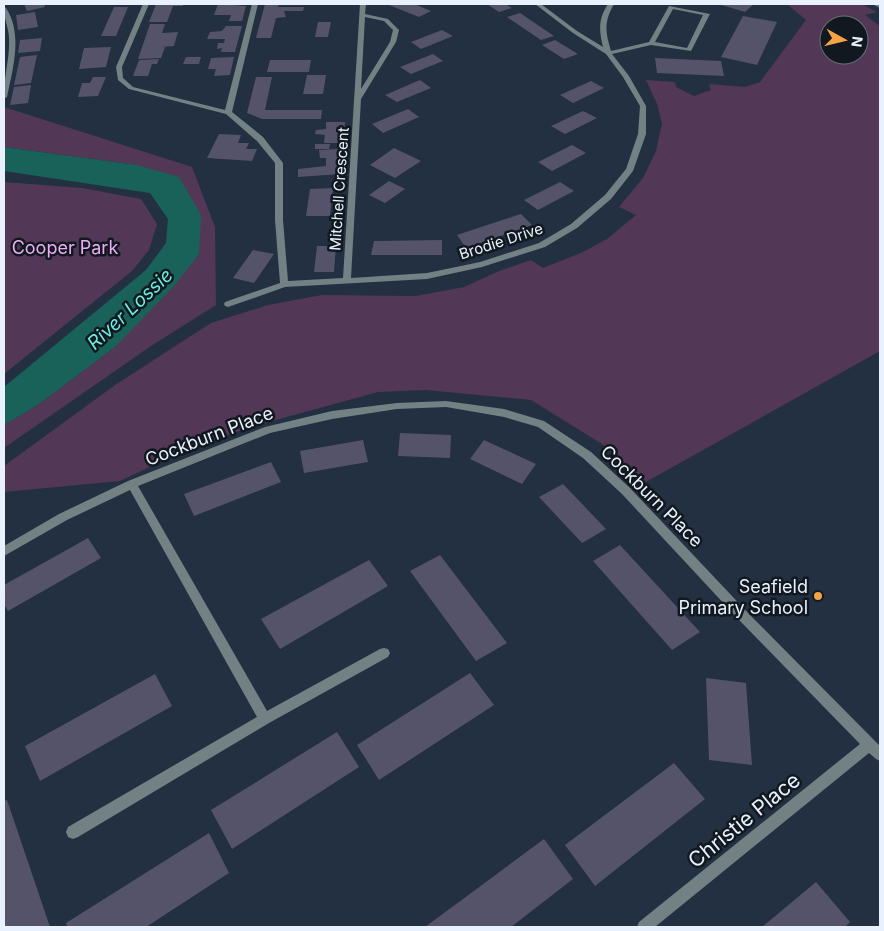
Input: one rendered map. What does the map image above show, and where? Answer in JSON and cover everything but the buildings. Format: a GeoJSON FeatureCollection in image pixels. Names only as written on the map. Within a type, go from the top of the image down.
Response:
{"type":"FeatureCollection","features":[{"type":"Feature","properties":{"kind":"street"},"geometry":{"type":"LineString","coordinates":[[146,4],[119,67],[120,79],[131,88],[228,114],[260,139],[280,163],[279,220],[284,284]]}},
{"type":"Feature","properties":{"kind":"street"},"geometry":{"type":"LineString","coordinates":[[228,114],[255,4]]}},
{"type":"Feature","properties":{"kind":"street","name":"Mitchell Crescent"},"geometry":{"type":"LineString","coordinates":[[347,281],[363,4]]}},
{"type":"Feature","properties":{"kind":"street","name":"Brodie Drive"},"geometry":{"type":"LineString","coordinates":[[228,304],[284,284],[427,276],[482,264],[542,245],[574,226],[608,197],[630,169],[642,134],[643,106],[626,76],[608,53],[538,4]]}},
{"type":"Feature","properties":{"kind":"street","name":"Brodie Drive"},"geometry":{"type":"LineString","coordinates":[[608,53],[602,30],[607,10],[611,4]]}},
{"type":"Feature","properties":{"kind":"street"},"geometry":{"type":"LineString","coordinates":[[875,4],[880,6]]}},
{"type":"Feature","properties":{"kind":"street"},"geometry":{"type":"LineString","coordinates":[[608,53],[651,43],[689,50],[708,14],[671,7],[651,43]]}},
{"type":"Feature","properties":{"kind":"street"},"geometry":{"type":"LineString","coordinates":[[4,9],[9,15],[13,52],[4,97]]}},
{"type":"Feature","properties":{"kind":"street","name":"Mitchell Crescent"},"geometry":{"type":"LineString","coordinates":[[359,99],[393,42],[396,30],[386,20],[363,15]]}},
{"type":"Feature","properties":{"kind":"street","name":"Cockburn Place"},"geometry":{"type":"LineString","coordinates":[[4,551],[63,517],[132,484],[268,430],[332,415],[398,406],[446,404],[504,413],[541,424],[587,455],[626,492],[745,618],[880,755]]}},
{"type":"Feature","properties":{"kind":"street","name":"Cockburn Place"},"geometry":{"type":"LineString","coordinates":[[132,484],[265,718]]}},
{"type":"Feature","properties":{"kind":"street"},"geometry":{"type":"LineString","coordinates":[[73,832],[265,718],[384,653]]}},
{"type":"Feature","properties":{"kind":"street","name":"Christie Place"},"geometry":{"type":"LineString","coordinates":[[644,927],[870,744]]}},
{"type":"Feature","properties":{"kind":"green space"},"geometry":{"type":"Polygon","coordinates":[[[787,4],[862,4],[877,12],[865,15],[819,15],[819,65],[869,65],[869,18],[880,26],[880,351],[644,483],[602,444],[531,400],[426,390],[378,392],[250,427],[179,453],[120,481],[4,492],[4,466],[115,385],[211,323],[268,305],[322,295],[416,296],[464,287],[499,271],[531,260],[543,268],[583,252],[607,239],[636,215],[619,207],[643,178],[656,151],[662,123],[657,104],[646,80],[675,82],[676,87],[694,96],[711,90],[709,84],[745,87],[760,82],[806,20],[787,4]]]}},
{"type":"Feature","properties":{"kind":"green space"},"geometry":{"type":"Polygon","coordinates":[[[4,107],[192,167],[215,227],[216,305],[151,346],[4,448],[4,425],[39,404],[115,347],[199,254],[137,165],[4,147],[4,107]]]}},
{"type":"Feature","properties":{"kind":"green space","name":"Cooper Park"},"geometry":{"type":"Polygon","coordinates":[[[4,182],[82,188],[141,199],[157,224],[149,250],[132,271],[4,374],[4,182]]]}},
{"type":"Feature","properties":{"kind":"water","name":"River Lossie"},"geometry":{"type":"Polygon","coordinates":[[[4,147],[137,165],[179,177],[201,215],[199,254],[174,286],[115,347],[39,404],[4,425],[4,387],[146,270],[166,243],[168,219],[150,193],[4,171],[4,147]]]}},
{"type":"Feature","properties":{"kind":"place","name":"Seafield Primary School"},"geometry":{"type":"Point","coordinates":[818,596]}}]}
